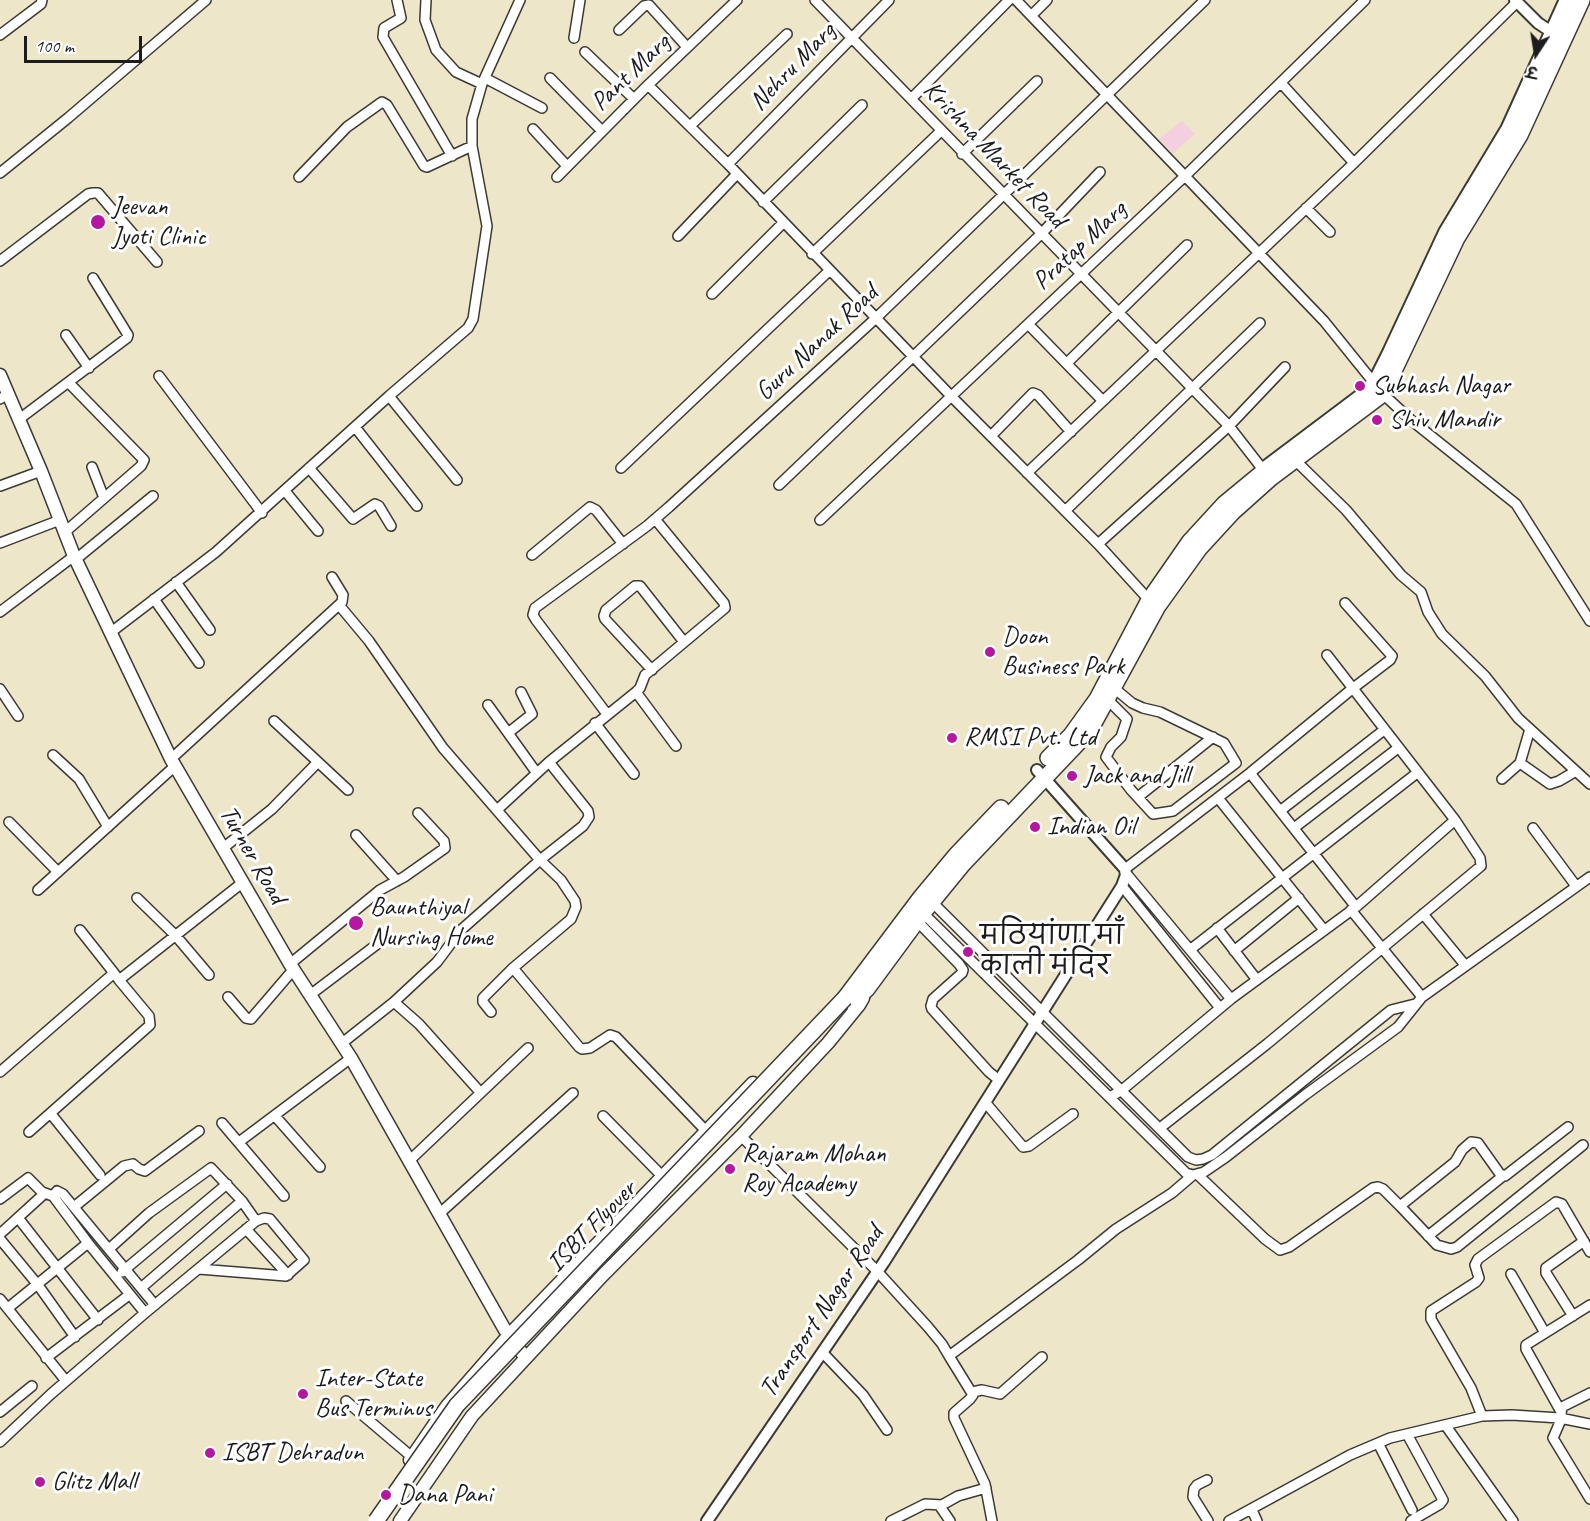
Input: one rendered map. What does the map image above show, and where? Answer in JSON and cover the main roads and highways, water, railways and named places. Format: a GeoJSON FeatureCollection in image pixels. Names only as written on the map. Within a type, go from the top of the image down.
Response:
{"type":"FeatureCollection","features":[{"type":"Feature","properties":{"kind":"highway"},"geometry":{"type":"LineString","coordinates":[[1558,36],[1568,0]]}},
{"type":"Feature","properties":{"kind":"highway"},"geometry":{"type":"LineString","coordinates":[[863,984],[956,855],[1040,774],[1079,742],[1111,694],[1158,606],[1199,549],[1233,512],[1271,478],[1379,388],[1447,233],[1509,130],[1558,36],[1582,0]]}},
{"type":"Feature","properties":{"kind":"highway"},"geometry":{"type":"LineString","coordinates":[[863,984],[1071,735],[1097,699],[1149,600],[1190,541],[1224,504],[1264,471],[1361,398],[1379,388]]}},
{"type":"Feature","properties":{"kind":"highway","name":"ISBT Flyover"},"geometry":{"type":"LineString","coordinates":[[387,1521],[465,1409],[863,984]]}},
{"type":"Feature","properties":{"kind":"highway","name":"ISBT Flyover"},"geometry":{"type":"LineString","coordinates":[[376,1521],[457,1405],[514,1342],[849,1001]]}},
{"type":"Feature","properties":{"kind":"main road","name":"Turner Road"},"geometry":{"type":"LineString","coordinates":[[0,375],[4,397],[18,420],[41,471],[74,558],[173,763],[291,967],[351,1058],[509,1335],[525,1357]]}},
{"type":"Feature","properties":{"kind":"main road"},"geometry":{"type":"LineString","coordinates":[[369,1521],[447,1406],[509,1335],[842,991],[863,984],[859,1005],[828,1043],[741,1136],[525,1357],[472,1416],[400,1521]]}},
{"type":"Feature","properties":{"kind":"place","name":"Jeevan Jyoti Clinic"},"geometry":{"type":"Point","coordinates":[98,222]}},
{"type":"Feature","properties":{"kind":"place","name":"Subhash Nagar"},"geometry":{"type":"Point","coordinates":[1360,386]}},
{"type":"Feature","properties":{"kind":"place","name":"Shiv Mandir"},"geometry":{"type":"Point","coordinates":[1377,420]}},
{"type":"Feature","properties":{"kind":"place","name":"Doon Business Park"},"geometry":{"type":"Point","coordinates":[990,652]}},
{"type":"Feature","properties":{"kind":"place","name":"RMSI Pvt. Ltd"},"geometry":{"type":"Point","coordinates":[952,738]}},
{"type":"Feature","properties":{"kind":"place","name":"Jack and Jill"},"geometry":{"type":"Point","coordinates":[1072,776]}},
{"type":"Feature","properties":{"kind":"place","name":"Indian Oil"},"geometry":{"type":"Point","coordinates":[1035,827]}},
{"type":"Feature","properties":{"kind":"place","name":"Baunthiyal Nursing Home"},"geometry":{"type":"Point","coordinates":[356,923]}},
{"type":"Feature","properties":{"kind":"place","name":"मठियांणा माँ काली मंदिर"},"geometry":{"type":"Point","coordinates":[968,952]}},
{"type":"Feature","properties":{"kind":"place","name":"Rajaram Mohan Roy Academy"},"geometry":{"type":"Point","coordinates":[730,1169]}},
{"type":"Feature","properties":{"kind":"place","name":"Inter-State Bus Terminus"},"geometry":{"type":"Point","coordinates":[303,1394]}},
{"type":"Feature","properties":{"kind":"place","name":"ISBT Dehradun"},"geometry":{"type":"Point","coordinates":[210,1453]}},
{"type":"Feature","properties":{"kind":"place","name":"Glitz Mall"},"geometry":{"type":"Point","coordinates":[40,1482]}},
{"type":"Feature","properties":{"kind":"place","name":"Dana Pani"},"geometry":{"type":"Point","coordinates":[386,1495]}}]}
